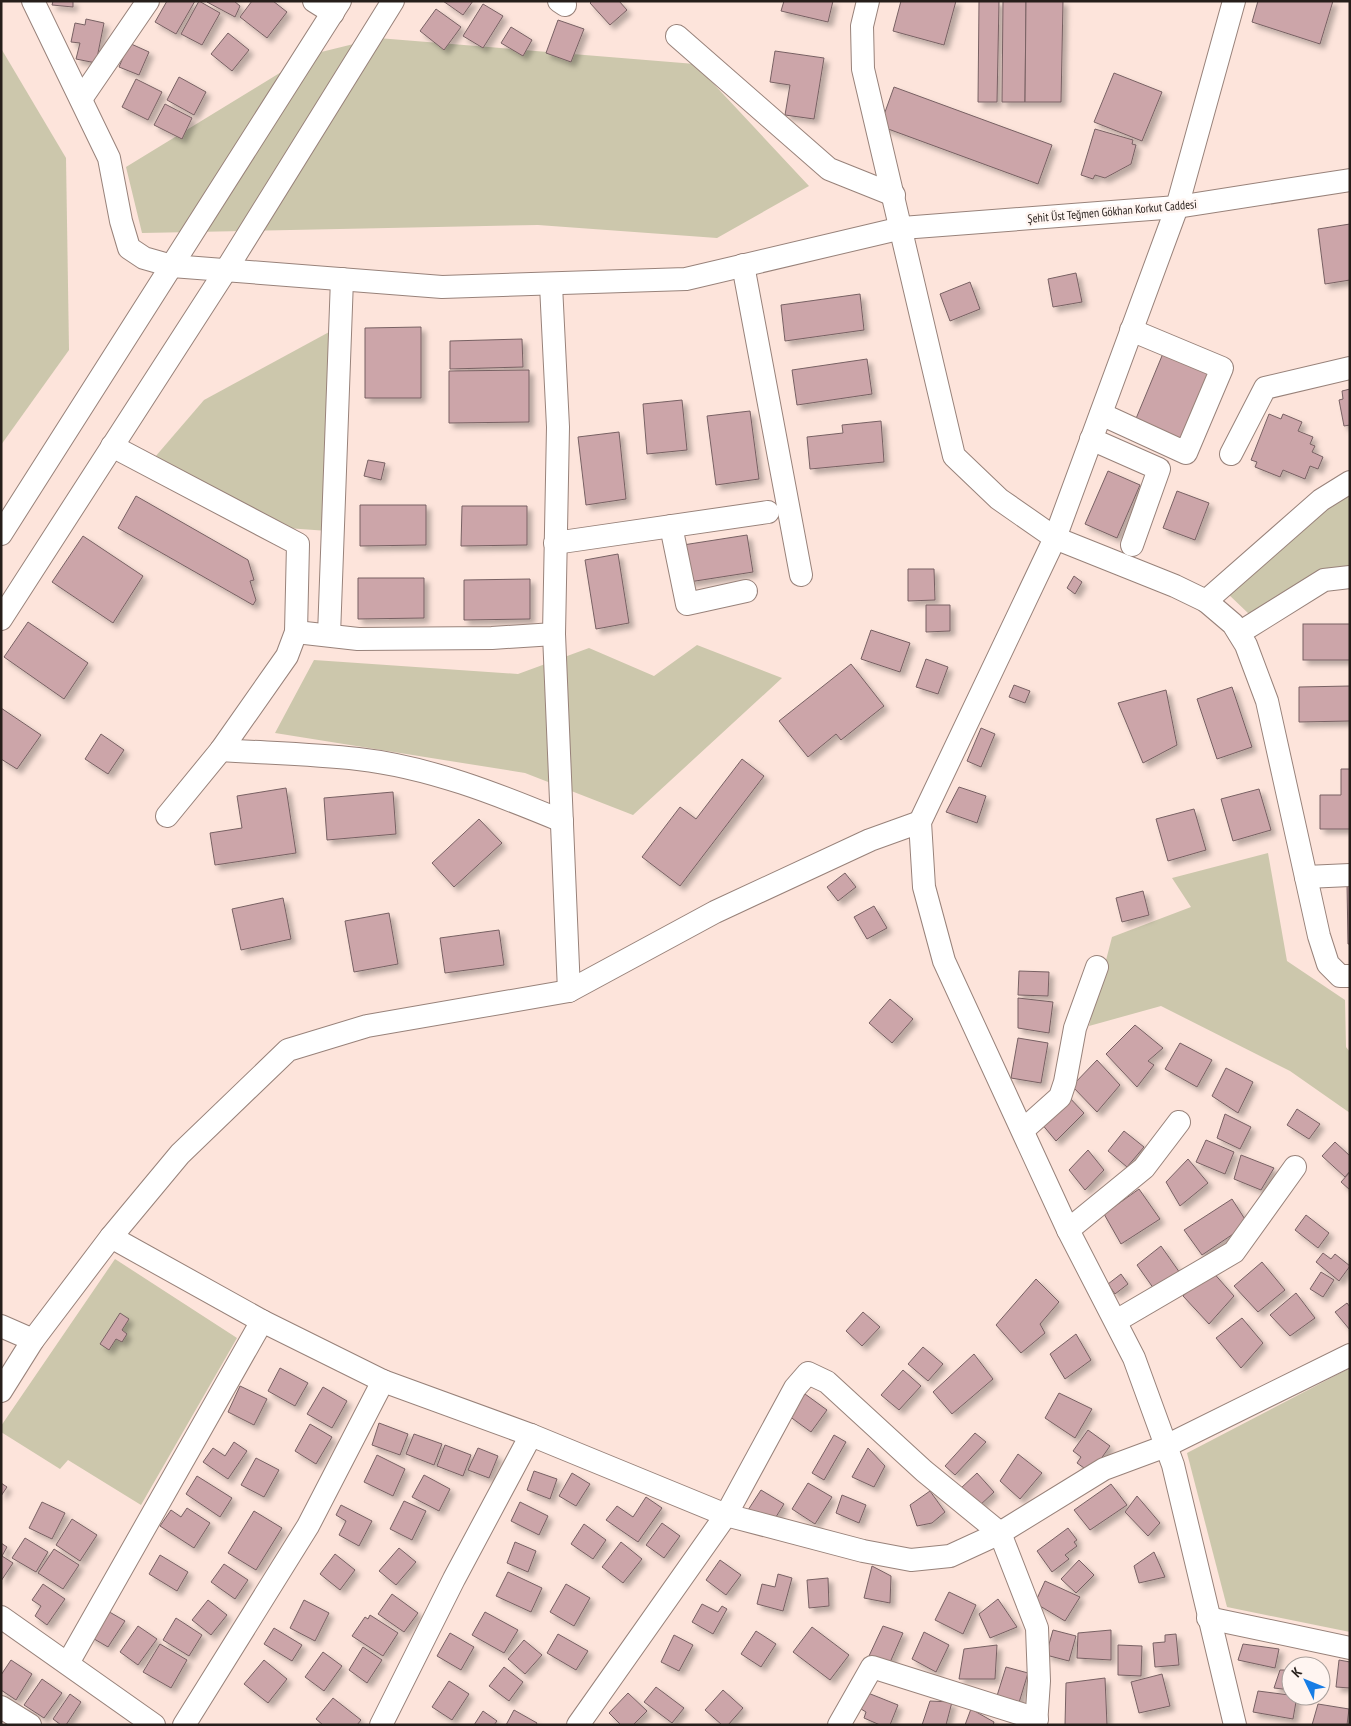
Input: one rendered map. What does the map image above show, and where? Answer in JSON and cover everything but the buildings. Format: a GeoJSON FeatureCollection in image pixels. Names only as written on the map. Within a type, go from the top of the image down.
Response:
{"type":"FeatureCollection","features":[{"type":"Feature","properties":{"kind":"street"},"geometry":{"type":"LineString","coordinates":[[32,1],[80,98],[148,1]]}},
{"type":"Feature","properties":{"kind":"street"},"geometry":{"type":"LineString","coordinates":[[1,619],[226,270],[393,1]]}},
{"type":"Feature","properties":{"kind":"street"},"geometry":{"type":"LineString","coordinates":[[868,1],[862,26],[863,69],[902,228],[954,456],[999,499],[1055,538],[1175,586],[1206,601],[1233,624],[1246,645],[1267,701],[1306,877],[1328,964],[1340,976],[1350,976]]}},
{"type":"Feature","properties":{"kind":"street"},"geometry":{"type":"LineString","coordinates":[[1234,1],[1177,207],[1055,538],[920,822],[924,887],[944,961],[1068,1230],[1134,1358],[1173,1465],[1234,1725]]}},
{"type":"Feature","properties":{"kind":"street"},"geometry":{"type":"LineString","coordinates":[[1,534],[172,266],[329,5]]}},
{"type":"Feature","properties":{"kind":"street"},"geometry":{"type":"LineString","coordinates":[[677,36],[829,169],[894,195]]}},
{"type":"Feature","properties":{"kind":"street","name":"Şehit Üst Teğmen Gökhan Korkut Caddesi"},"geometry":{"type":"LineString","coordinates":[[80,98],[109,158],[121,221],[129,248],[144,258],[172,266],[442,287],[551,285],[686,279],[902,228],[1177,207],[1350,180]]}},
{"type":"Feature","properties":{"kind":"street"},"geometry":{"type":"LineString","coordinates":[[743,265],[801,575]]}},
{"type":"Feature","properties":{"kind":"street"},"geometry":{"type":"LineString","coordinates":[[329,635],[342,279]]}},
{"type":"Feature","properties":{"kind":"street"},"geometry":{"type":"LineString","coordinates":[[551,285],[558,427],[554,634],[569,991]]}},
{"type":"Feature","properties":{"kind":"street"},"geometry":{"type":"LineString","coordinates":[[1101,414],[1186,453],[1222,368],[1131,330]]}},
{"type":"Feature","properties":{"kind":"street"},"geometry":{"type":"LineString","coordinates":[[1231,454],[1265,388],[1350,368]]}},
{"type":"Feature","properties":{"kind":"street"},"geometry":{"type":"LineString","coordinates":[[1091,439],[1159,469],[1132,545]]}},
{"type":"Feature","properties":{"kind":"street"},"geometry":{"type":"LineString","coordinates":[[112,446],[298,544],[296,632],[287,656],[222,750],[168,816]]}},
{"type":"Feature","properties":{"kind":"street"},"geometry":{"type":"LineString","coordinates":[[1206,601],[1321,500],[1350,482]]}},
{"type":"Feature","properties":{"kind":"street"},"geometry":{"type":"LineString","coordinates":[[555,543],[768,512]]}},
{"type":"Feature","properties":{"kind":"street"},"geometry":{"type":"LineString","coordinates":[[671,526],[686,604],[746,591]]}},
{"type":"Feature","properties":{"kind":"street"},"geometry":{"type":"LineString","coordinates":[[1239,633],[1324,580],[1350,577]]}},
{"type":"Feature","properties":{"kind":"street"},"geometry":{"type":"LineString","coordinates":[[296,632],[358,639],[492,638],[554,634]]}},
{"type":"Feature","properties":{"kind":"street"},"geometry":{"type":"LineString","coordinates":[[222,750],[359,760],[399,766],[478,788],[562,820]]}},
{"type":"Feature","properties":{"kind":"street"},"geometry":{"type":"LineString","coordinates":[[1,1391],[33,1340],[111,1238],[180,1154],[288,1050],[367,1026],[569,991],[715,912],[870,840],[920,822]]}},
{"type":"Feature","properties":{"kind":"street"},"geometry":{"type":"LineString","coordinates":[[1306,877],[1350,875]]}},
{"type":"Feature","properties":{"kind":"street"},"geometry":{"type":"LineString","coordinates":[[1023,1130],[1060,1098],[1066,1082],[1075,1028],[1097,967]]}},
{"type":"Feature","properties":{"kind":"street"},"geometry":{"type":"LineString","coordinates":[[1068,1230],[1144,1168],[1178,1122]]}},
{"type":"Feature","properties":{"kind":"street"},"geometry":{"type":"LineString","coordinates":[[1116,1321],[1234,1252],[1295,1168]]}},
{"type":"Feature","properties":{"kind":"street"},"geometry":{"type":"LineString","coordinates":[[111,1238],[262,1322],[383,1381],[531,1435],[726,1515],[863,1551],[911,1560],[950,1556],[1000,1533],[1104,1468],[1166,1446],[1350,1355]]}},
{"type":"Feature","properties":{"kind":"street"},"geometry":{"type":"LineString","coordinates":[[68,1663],[262,1322]]}},
{"type":"Feature","properties":{"kind":"street"},"geometry":{"type":"LineString","coordinates":[[1,1326],[33,1340]]}},
{"type":"Feature","properties":{"kind":"street"},"geometry":{"type":"LineString","coordinates":[[578,1725],[726,1515],[795,1388],[808,1373],[827,1382],[924,1470],[1000,1533],[1037,1628],[1039,1681],[1037,1722],[872,1667],[839,1725]]}},
{"type":"Feature","properties":{"kind":"street"},"geometry":{"type":"LineString","coordinates":[[184,1725],[308,1526],[383,1381]]}},
{"type":"Feature","properties":{"kind":"street"},"geometry":{"type":"LineString","coordinates":[[381,1725],[454,1579],[531,1435]]}},
{"type":"Feature","properties":{"kind":"street"},"geometry":{"type":"LineString","coordinates":[[1,1617],[154,1725]]}},
{"type":"Feature","properties":{"kind":"street"},"geometry":{"type":"LineString","coordinates":[[1208,1618],[1350,1648]]}},
{"type":"Feature","properties":{"kind":"street"},"geometry":{"type":"LineString","coordinates":[[1,1707],[30,1725]]}},
{"type":"Feature","properties":{"kind":"shaded area"},"geometry":{"type":"Polygon","coordinates":[[[378,38],[695,64],[809,186],[717,238],[538,225],[142,233],[126,167],[309,55],[378,38]]]}},
{"type":"Feature","properties":{"kind":"shaded area"},"geometry":{"type":"Polygon","coordinates":[[[2,50],[66,158],[69,350],[1,445],[2,50]]]}},
{"type":"Feature","properties":{"kind":"shaded area"},"geometry":{"type":"Polygon","coordinates":[[[331,331],[328,531],[273,527],[155,457],[204,400],[331,331]]]}},
{"type":"Feature","properties":{"kind":"shaded area"},"geometry":{"type":"Polygon","coordinates":[[[1350,494],[1350,568],[1324,568],[1249,614],[1226,592],[1316,514],[1350,494]]]}},
{"type":"Feature","properties":{"kind":"shaded area"},"geometry":{"type":"Polygon","coordinates":[[[697,645],[782,678],[633,815],[525,773],[275,733],[314,660],[518,674],[589,648],[654,676],[697,645]]]}},
{"type":"Feature","properties":{"kind":"shaded area"},"geometry":{"type":"Polygon","coordinates":[[[1268,853],[1287,961],[1345,1000],[1346,1047],[1350,1052],[1350,1113],[1290,1071],[1161,1006],[1089,1026],[1112,937],[1191,907],[1172,878],[1268,853]]]}},
{"type":"Feature","properties":{"kind":"shaded area"},"geometry":{"type":"Polygon","coordinates":[[[115,1259],[237,1338],[141,1505],[68,1460],[60,1469],[1,1432],[1,1426],[115,1259]]]}},
{"type":"Feature","properties":{"kind":"shaded area"},"geometry":{"type":"Polygon","coordinates":[[[1350,1368],[1350,1632],[1227,1607],[1187,1453],[1350,1368]]]}}]}
